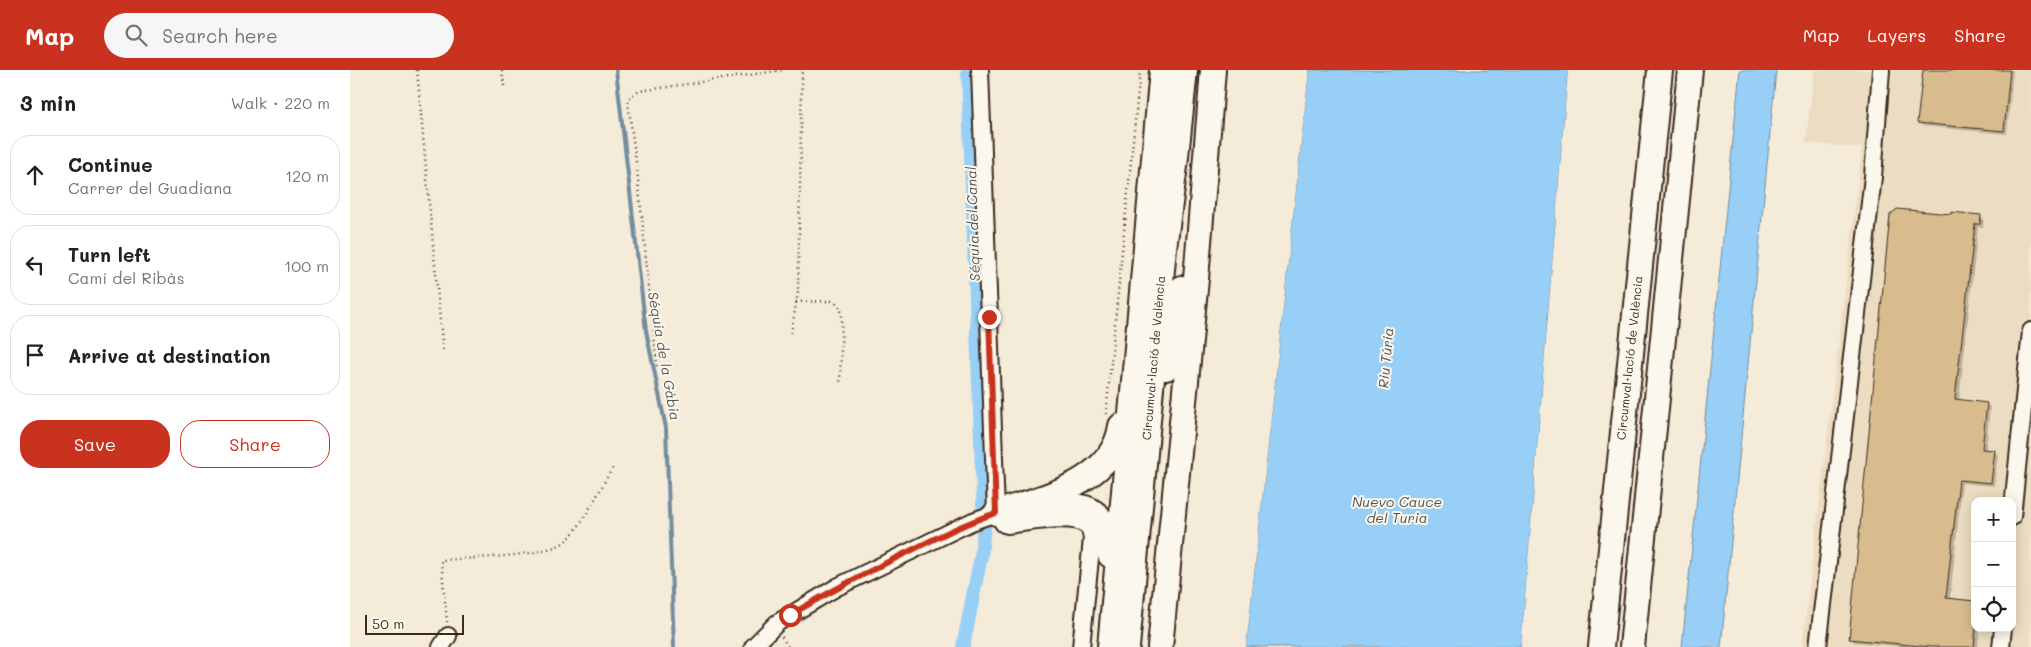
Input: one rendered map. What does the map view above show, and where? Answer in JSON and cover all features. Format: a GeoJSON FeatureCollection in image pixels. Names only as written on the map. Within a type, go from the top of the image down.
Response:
{"type":"FeatureCollection","features":[{"type":"Feature","properties":{"kind":"highway"},"geometry":{"type":"LineString","coordinates":[[1110,647],[1162,70]]}},
{"type":"Feature","properties":{"kind":"highway","name":"Circumval·lació de València"},"geometry":{"type":"LineString","coordinates":[[1127,647],[1163,258],[1185,70]]}},
{"type":"Feature","properties":{"kind":"highway"},"geometry":{"type":"LineString","coordinates":[[1160,647],[1196,279],[1213,70]]}},
{"type":"Feature","properties":{"kind":"highway","name":"Circumval·lació de València"},"geometry":{"type":"LineString","coordinates":[[1602,647],[1660,70]]}},
{"type":"Feature","properties":{"kind":"highway"},"geometry":{"type":"LineString","coordinates":[[1632,647],[1690,70]]}},
{"type":"Feature","properties":{"kind":"highway"},"geometry":{"type":"LineString","coordinates":[[1132,594],[1152,434],[1184,279],[1205,158]]}},
{"type":"Feature","properties":{"kind":"highway"},"geometry":{"type":"LineString","coordinates":[[996,513],[1047,495],[1088,477],[1103,466],[1112,453],[1120,436],[1142,288]]}},
{"type":"Feature","properties":{"kind":"highway"},"geometry":{"type":"LineString","coordinates":[[996,513],[1067,504],[1090,510],[1100,516],[1107,529],[1110,544],[1104,647]]}},
{"type":"Feature","properties":{"kind":"street"},"geometry":{"type":"LineString","coordinates":[[980,70],[996,513],[1004,524],[1008,525],[1072,519],[1086,525],[1090,531],[1092,540],[1081,647]]}},
{"type":"Feature","properties":{"kind":"street"},"geometry":{"type":"LineString","coordinates":[[1818,647],[1873,177],[1881,70]]}},
{"type":"Feature","properties":{"kind":"street"},"geometry":{"type":"LineString","coordinates":[[2014,497],[2031,331]]}},
{"type":"Feature","properties":{"kind":"street"},"geometry":{"type":"LineString","coordinates":[[753,647],[776,624],[837,587],[973,521],[996,513]]}},
{"type":"Feature","properties":{"kind":"street"},"geometry":{"type":"LineString","coordinates":[[2001,647],[2003,632]]}},
{"type":"Feature","properties":{"kind":"path"},"geometry":{"type":"LineString","coordinates":[[417,70],[443,353]]}},
{"type":"Feature","properties":{"kind":"path"},"geometry":{"type":"LineString","coordinates":[[502,70],[504,86]]}},
{"type":"Feature","properties":{"kind":"path"},"geometry":{"type":"LineString","coordinates":[[656,366],[637,169],[628,103],[631,95],[640,91],[783,70]]}},
{"type":"Feature","properties":{"kind":"path"},"geometry":{"type":"LineString","coordinates":[[791,333],[798,292],[802,73],[805,70]]}},
{"type":"Feature","properties":{"kind":"path"},"geometry":{"type":"LineString","coordinates":[[1106,416],[1140,70]]}},
{"type":"Feature","properties":{"kind":"path"},"geometry":{"type":"LineString","coordinates":[[796,302],[831,301],[838,304],[842,313],[840,385]]}},
{"type":"Feature","properties":{"kind":"path"},"geometry":{"type":"LineString","coordinates":[[444,641],[441,560],[497,556],[549,549],[564,543],[579,525],[614,466]]}},
{"type":"Feature","properties":{"kind":"shaded area"},"geometry":{"type":"Polygon","coordinates":[[[1814,70],[2031,70],[2031,647],[1802,647],[1862,148],[1806,143],[1814,70]]]}},
{"type":"Feature","properties":{"kind":"water","name":"Nuevo Cauce del Turia"},"geometry":{"type":"Polygon","coordinates":[[[1309,70],[1568,70],[1521,647],[1246,647],[1309,70]]]}},
{"type":"Feature","properties":{"kind":"water"},"geometry":{"type":"Polygon","coordinates":[[[1740,70],[1776,70],[1721,647],[1682,647],[1740,70]]]}},
{"type":"Feature","properties":{"kind":"pier"},"geometry":{"type":"Polygon","coordinates":[[[1306,70],[1309,70],[1246,647],[1244,647],[1306,70]]]}},
{"type":"Feature","properties":{"kind":"pier"},"geometry":{"type":"Polygon","coordinates":[[[1568,70],[1571,70],[1524,647],[1521,647],[1568,70]]]}},
{"type":"Feature","properties":{"kind":"building"},"geometry":{"type":"Polygon","coordinates":[[[1923,70],[2010,70],[2004,131],[1917,123],[1923,70]]]}},
{"type":"Feature","properties":{"kind":"building"},"geometry":{"type":"Polygon","coordinates":[[[1897,209],[1981,215],[1980,224],[1975,224],[1955,399],[1987,403],[1982,449],[1995,450],[1991,483],[1959,480],[1946,598],[1971,601],[1971,632],[1976,632],[1974,647],[1931,647],[1849,639],[1890,215],[1897,209]]]}},
{"type":"Feature","properties":{"kind":"waterway","name":"Séquia de la Gàbia"},"geometry":{"type":"LineString","coordinates":[[616,70],[646,331],[666,428],[674,647]]}},
{"type":"Feature","properties":{"kind":"waterway","name":"Séquia del Canal"},"geometry":{"type":"LineString","coordinates":[[963,647],[981,556],[984,527],[968,70]]}},
{"type":"Feature","properties":{"kind":"route"},"geometry":{"type":"LineString","coordinates":[[790,615],[837,587],[973,521],[996,513],[989,317]]}},
{"type":"Feature","properties":{"kind":"water label","name":"Riu Túria"},"geometry":{"type":"Point","coordinates":[1386,358]}}]}
